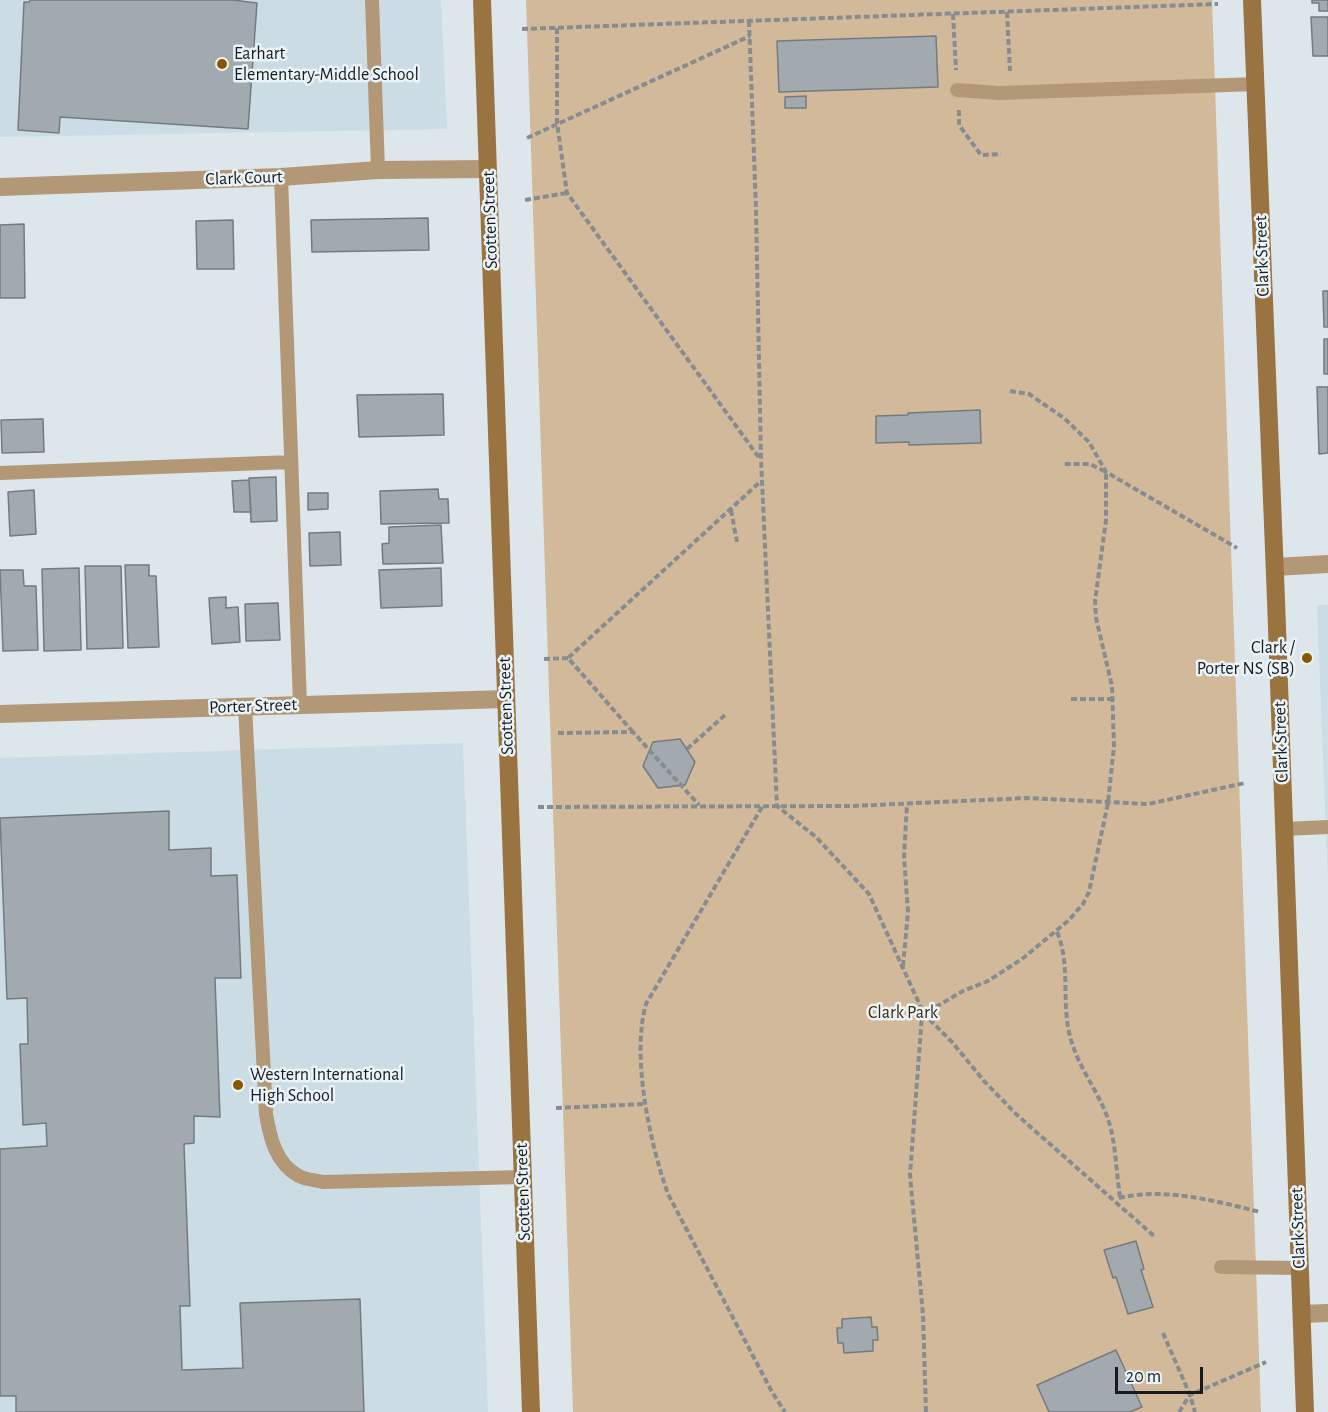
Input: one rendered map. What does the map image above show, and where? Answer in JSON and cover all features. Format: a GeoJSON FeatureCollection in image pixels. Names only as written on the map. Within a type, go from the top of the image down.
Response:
{"type":"FeatureCollection","features":[{"type":"Feature","properties":{"kind":"street","name":"Scotten Street"},"geometry":{"type":"LineString","coordinates":[[482,0],[531,1412]]}},
{"type":"Feature","properties":{"kind":"street","name":"Clark Street"},"geometry":{"type":"LineString","coordinates":[[1252,0],[1305,1412]]}},
{"type":"Feature","properties":{"kind":"street","name":"Clark Court"},"geometry":{"type":"LineString","coordinates":[[0,187],[281,177],[378,170],[488,169]]}},
{"type":"Feature","properties":{"kind":"street"},"geometry":{"type":"LineString","coordinates":[[1275,567],[1328,564]]}},
{"type":"Feature","properties":{"kind":"street","name":"Porter Street"},"geometry":{"type":"LineString","coordinates":[[0,714],[506,699]]}},
{"type":"Feature","properties":{"kind":"street"},"geometry":{"type":"LineString","coordinates":[[1302,1314],[1328,1313]]}},
{"type":"Feature","properties":{"kind":"lane"},"geometry":{"type":"LineString","coordinates":[[372,0],[378,170]]}},
{"type":"Feature","properties":{"kind":"lane"},"geometry":{"type":"LineString","coordinates":[[957,90],[1011,93],[1256,84]]}},
{"type":"Feature","properties":{"kind":"lane"},"geometry":{"type":"LineString","coordinates":[[281,177],[300,704]]}},
{"type":"Feature","properties":{"kind":"lane"},"geometry":{"type":"LineString","coordinates":[[0,473],[291,462]]}},
{"type":"Feature","properties":{"kind":"lane"},"geometry":{"type":"LineString","coordinates":[[245,706],[266,1114],[270,1140],[282,1161],[299,1176],[323,1182],[523,1177]]}},
{"type":"Feature","properties":{"kind":"lane"},"geometry":{"type":"LineString","coordinates":[[1284,829],[1328,827]]}},
{"type":"Feature","properties":{"kind":"lane"},"geometry":{"type":"LineString","coordinates":[[1221,1268],[1300,1268]]}},
{"type":"Feature","properties":{"kind":"path"},"geometry":{"type":"LineString","coordinates":[[522,29],[1218,4]]}},
{"type":"Feature","properties":{"kind":"path"},"geometry":{"type":"LineString","coordinates":[[1007,12],[1011,93]]}},
{"type":"Feature","properties":{"kind":"path"},"geometry":{"type":"LineString","coordinates":[[749,21],[761,459],[777,806],[816,837],[865,888],[877,908],[924,1014],[1016,1114],[1154,1236]]}},
{"type":"Feature","properties":{"kind":"path"},"geometry":{"type":"LineString","coordinates":[[557,28],[557,123],[567,193],[761,459]]}},
{"type":"Feature","properties":{"kind":"path"},"geometry":{"type":"LineString","coordinates":[[527,138],[750,36]]}},
{"type":"Feature","properties":{"kind":"path"},"geometry":{"type":"LineString","coordinates":[[525,201],[567,193]]}},
{"type":"Feature","properties":{"kind":"path"},"geometry":{"type":"LineString","coordinates":[[926,1412],[923,1315],[910,1175],[922,1015],[1006,970],[1057,932],[1076,913],[1089,892],[1108,803],[1114,746],[1112,686],[1096,618],[1095,601],[1106,520],[1106,472],[1089,442],[1064,418],[1029,394],[1010,392]]}},
{"type":"Feature","properties":{"kind":"path"},"geometry":{"type":"LineString","coordinates":[[1063,464],[1090,464],[1237,548]]}},
{"type":"Feature","properties":{"kind":"path"},"geometry":{"type":"LineString","coordinates":[[544,659],[568,658],[762,481]]}},
{"type":"Feature","properties":{"kind":"path"},"geometry":{"type":"LineString","coordinates":[[730,509],[737,543]]}},
{"type":"Feature","properties":{"kind":"path"},"geometry":{"type":"LineString","coordinates":[[568,658],[699,806]]}},
{"type":"Feature","properties":{"kind":"path"},"geometry":{"type":"LineString","coordinates":[[1071,699],[1113,699]]}},
{"type":"Feature","properties":{"kind":"path"},"geometry":{"type":"LineString","coordinates":[[687,749],[726,714]]}},
{"type":"Feature","properties":{"kind":"path"},"geometry":{"type":"LineString","coordinates":[[558,733],[633,732]]}},
{"type":"Feature","properties":{"kind":"path"},"geometry":{"type":"LineString","coordinates":[[538,807],[762,807],[907,804],[1027,798],[1140,804],[1165,802],[1245,783]]}},
{"type":"Feature","properties":{"kind":"path"},"geometry":{"type":"LineString","coordinates":[[903,966],[908,912],[904,856],[907,804]]}},
{"type":"Feature","properties":{"kind":"path"},"geometry":{"type":"LineString","coordinates":[[762,807],[646,1004],[641,1033],[645,1104],[660,1171],[673,1204],[772,1392],[785,1412]]}},
{"type":"Feature","properties":{"kind":"path"},"geometry":{"type":"LineString","coordinates":[[1057,932],[1063,953],[1069,1035],[1078,1060],[1107,1117],[1112,1136],[1120,1197],[1116,1202]]}},
{"type":"Feature","properties":{"kind":"path"},"geometry":{"type":"LineString","coordinates":[[556,1108],[645,1104]]}},
{"type":"Feature","properties":{"kind":"path"},"geometry":{"type":"LineString","coordinates":[[1120,1197],[1166,1195],[1260,1212]]}},
{"type":"Feature","properties":{"kind":"path"},"geometry":{"type":"LineString","coordinates":[[1163,1334],[1190,1395],[1195,1412]]}},
{"type":"Feature","properties":{"kind":"path"},"geometry":{"type":"LineString","coordinates":[[1179,1412],[1190,1395],[1266,1362]]}},
{"type":"Feature","properties":{"kind":"shaded area","name":"Earhart Elementary-Middle School"},"geometry":{"type":"Polygon","coordinates":[[[0,0],[441,0],[447,129],[0,137],[0,0]]]}},
{"type":"Feature","properties":{"kind":"shaded area"},"geometry":{"type":"Polygon","coordinates":[[[1317,605],[1328,605],[1328,881],[1317,605]]]}},
{"type":"Feature","properties":{"kind":"shaded area","name":"Western International High School"},"geometry":{"type":"Polygon","coordinates":[[[463,743],[488,1412],[0,1412],[0,758],[463,743]]]}},
{"type":"Feature","properties":{"kind":"green space","name":"Clark Park"},"geometry":{"type":"Polygon","coordinates":[[[526,0],[1212,0],[1261,1412],[573,1412],[526,0]]]}},
{"type":"Feature","properties":{"kind":"building"},"geometry":{"type":"Polygon","coordinates":[[[30,0],[233,0],[257,3],[248,129],[60,117],[59,133],[18,130],[24,2],[30,0]]]}},
{"type":"Feature","properties":{"kind":"building"},"geometry":{"type":"Polygon","coordinates":[[[1312,0],[1328,0],[1328,11],[1319,11],[1319,3],[1312,3],[1312,0]]]}},
{"type":"Feature","properties":{"kind":"building"},"geometry":{"type":"Polygon","coordinates":[[[1311,17],[1328,17],[1328,56],[1313,56],[1311,17]]]}},
{"type":"Feature","properties":{"kind":"building"},"geometry":{"type":"Polygon","coordinates":[[[936,36],[938,87],[779,92],[777,41],[936,36]]]}},
{"type":"Feature","properties":{"kind":"building"},"geometry":{"type":"Polygon","coordinates":[[[806,96],[806,108],[785,108],[785,97],[806,96]]]}},
{"type":"Feature","properties":{"kind":"building"},"geometry":{"type":"Polygon","coordinates":[[[428,218],[429,250],[312,252],[311,220],[428,218]]]}},
{"type":"Feature","properties":{"kind":"building"},"geometry":{"type":"Polygon","coordinates":[[[233,220],[234,269],[197,269],[196,221],[233,220]]]}},
{"type":"Feature","properties":{"kind":"building"},"geometry":{"type":"Polygon","coordinates":[[[24,224],[25,298],[0,298],[0,225],[24,224]]]}},
{"type":"Feature","properties":{"kind":"building"},"geometry":{"type":"Polygon","coordinates":[[[1323,291],[1328,291],[1328,327],[1324,327],[1323,291]]]}},
{"type":"Feature","properties":{"kind":"building"},"geometry":{"type":"Polygon","coordinates":[[[1324,339],[1328,339],[1328,374],[1324,374],[1324,339]]]}},
{"type":"Feature","properties":{"kind":"building"},"geometry":{"type":"Polygon","coordinates":[[[1317,387],[1328,387],[1328,453],[1319,454],[1317,387]]]}},
{"type":"Feature","properties":{"kind":"building"},"geometry":{"type":"Polygon","coordinates":[[[443,394],[444,435],[359,437],[357,395],[443,394]]]}},
{"type":"Feature","properties":{"kind":"building"},"geometry":{"type":"Polygon","coordinates":[[[980,410],[981,443],[909,445],[909,442],[876,443],[876,416],[980,410]]]}},
{"type":"Feature","properties":{"kind":"building"},"geometry":{"type":"Polygon","coordinates":[[[43,419],[44,452],[2,453],[1,420],[43,419]]]}},
{"type":"Feature","properties":{"kind":"building"},"geometry":{"type":"Polygon","coordinates":[[[276,477],[277,521],[251,522],[249,478],[276,477]]]}},
{"type":"Feature","properties":{"kind":"building"},"geometry":{"type":"Polygon","coordinates":[[[249,480],[251,512],[234,512],[232,481],[249,480]]]}},
{"type":"Feature","properties":{"kind":"building"},"geometry":{"type":"Polygon","coordinates":[[[438,489],[439,499],[448,499],[449,523],[381,524],[380,491],[438,489]]]}},
{"type":"Feature","properties":{"kind":"building"},"geometry":{"type":"Polygon","coordinates":[[[34,490],[36,534],[10,536],[8,492],[34,490]]]}},
{"type":"Feature","properties":{"kind":"building"},"geometry":{"type":"Polygon","coordinates":[[[308,493],[328,493],[328,509],[308,510],[308,493]]]}},
{"type":"Feature","properties":{"kind":"building"},"geometry":{"type":"Polygon","coordinates":[[[441,525],[443,563],[383,564],[382,544],[389,543],[389,527],[441,525]]]}},
{"type":"Feature","properties":{"kind":"building"},"geometry":{"type":"Polygon","coordinates":[[[340,532],[341,565],[310,566],[309,533],[340,532]]]}},
{"type":"Feature","properties":{"kind":"building"},"geometry":{"type":"Polygon","coordinates":[[[125,565],[149,565],[149,576],[156,576],[159,647],[128,648],[125,565]]]}},
{"type":"Feature","properties":{"kind":"building"},"geometry":{"type":"Polygon","coordinates":[[[85,566],[121,566],[123,648],[87,649],[85,566]]]}},
{"type":"Feature","properties":{"kind":"building"},"geometry":{"type":"Polygon","coordinates":[[[79,568],[81,650],[44,651],[42,569],[79,568]]]}},
{"type":"Feature","properties":{"kind":"building"},"geometry":{"type":"Polygon","coordinates":[[[441,568],[442,606],[381,608],[379,570],[441,568]]]}},
{"type":"Feature","properties":{"kind":"building"},"geometry":{"type":"Polygon","coordinates":[[[0,570],[23,570],[24,586],[36,586],[38,650],[3,651],[0,570]]]}},
{"type":"Feature","properties":{"kind":"building"},"geometry":{"type":"Polygon","coordinates":[[[226,597],[226,608],[238,607],[240,642],[212,644],[209,598],[226,597]]]}},
{"type":"Feature","properties":{"kind":"building"},"geometry":{"type":"Polygon","coordinates":[[[278,603],[280,640],[246,641],[245,604],[278,603]]]}},
{"type":"Feature","properties":{"kind":"building"},"geometry":{"type":"Polygon","coordinates":[[[680,739],[695,762],[685,785],[658,788],[643,766],[653,742],[680,739]]]}},
{"type":"Feature","properties":{"kind":"building"},"geometry":{"type":"Polygon","coordinates":[[[169,811],[169,850],[211,848],[211,876],[237,875],[241,978],[215,978],[220,1117],[194,1116],[194,1143],[184,1144],[190,1306],[180,1306],[182,1370],[243,1368],[240,1303],[360,1299],[364,1412],[16,1412],[16,1396],[0,1396],[0,1149],[47,1146],[46,1123],[23,1125],[20,1044],[28,1044],[27,998],[7,999],[0,818],[169,811]]]}},
{"type":"Feature","properties":{"kind":"building"},"geometry":{"type":"Polygon","coordinates":[[[1136,1241],[1144,1269],[1141,1270],[1153,1307],[1128,1314],[1104,1250],[1136,1241]]]}},
{"type":"Feature","properties":{"kind":"building"},"geometry":{"type":"Polygon","coordinates":[[[871,1317],[872,1327],[877,1327],[878,1340],[873,1340],[873,1351],[844,1353],[843,1343],[838,1343],[837,1328],[842,1328],[842,1319],[871,1317]]]}},
{"type":"Feature","properties":{"kind":"building"},"geometry":{"type":"Polygon","coordinates":[[[1116,1350],[1142,1407],[1130,1412],[1049,1412],[1037,1385],[1116,1350]]]}},
{"type":"Feature","properties":{"kind":"place","name":"Earhart Elementary-Middle School"},"geometry":{"type":"Point","coordinates":[222,64]}},
{"type":"Feature","properties":{"kind":"place","name":"Clark / Porter NS (SB)"},"geometry":{"type":"Point","coordinates":[1307,658]}},
{"type":"Feature","properties":{"kind":"place","name":"Western International High School"},"geometry":{"type":"Point","coordinates":[238,1085]}}]}
